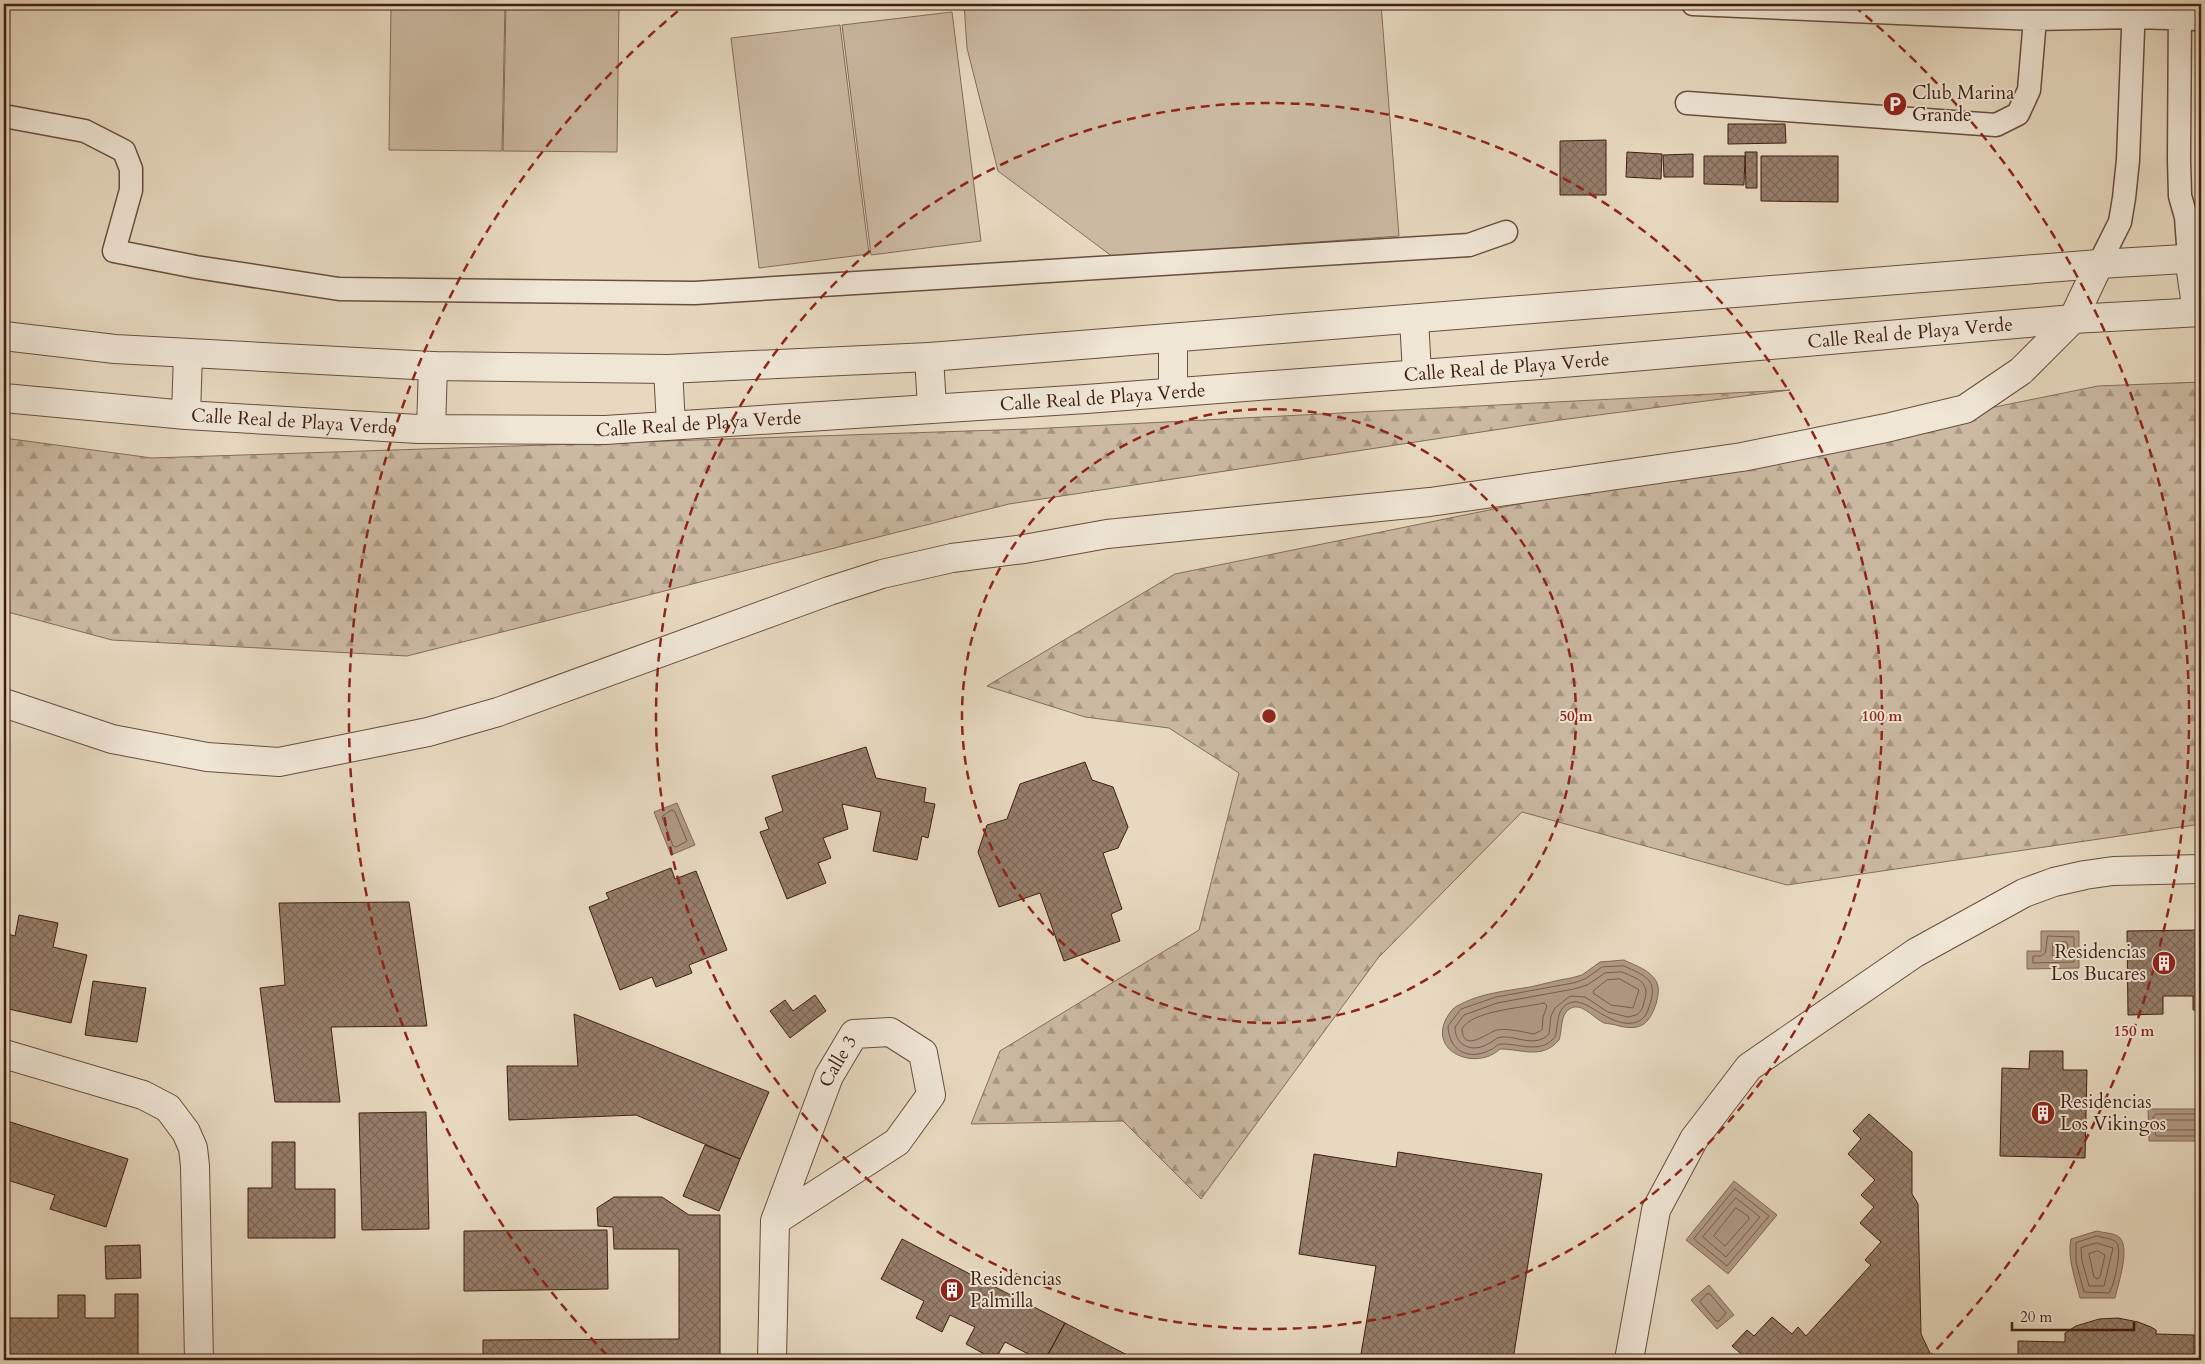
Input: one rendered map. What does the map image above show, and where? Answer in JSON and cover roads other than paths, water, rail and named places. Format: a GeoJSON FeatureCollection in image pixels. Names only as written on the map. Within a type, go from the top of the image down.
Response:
{"type":"FeatureCollection","features":[{"type":"Feature","properties":{"kind":"street"},"geometry":{"type":"LineString","coordinates":[[4,336],[115,349],[433,366],[668,369],[929,356],[2195,258],[2199,312]]}},
{"type":"Feature","properties":{"kind":"street"},"geometry":{"type":"LineString","coordinates":[[4,703],[112,739],[207,757],[278,762],[428,732],[498,712],[829,591],[882,574],[952,558],[1024,549],[1107,534],[1430,502],[1732,458],[1886,428],[1965,409],[2021,371],[2073,318],[2099,264]]}},
{"type":"Feature","properties":{"kind":"street","name":"Calle Real de Playa Verde"},"geometry":{"type":"LineString","coordinates":[[4,398],[186,415],[431,429],[605,430],[1417,374],[2073,318],[2199,312]]}},
{"type":"Feature","properties":{"kind":"street"},"geometry":{"type":"LineString","coordinates":[[1414,318],[1417,374]]}},
{"type":"Feature","properties":{"kind":"street"},"geometry":{"type":"LineString","coordinates":[[1173,338],[1173,392]]}},
{"type":"Feature","properties":{"kind":"street"},"geometry":{"type":"LineString","coordinates":[[186,415],[188,353]]}},
{"type":"Feature","properties":{"kind":"street"},"geometry":{"type":"LineString","coordinates":[[929,356],[932,407]]}},
{"type":"Feature","properties":{"kind":"street"},"geometry":{"type":"LineString","coordinates":[[431,429],[433,366]]}},
{"type":"Feature","properties":{"kind":"street"},"geometry":{"type":"LineString","coordinates":[[668,369],[670,425]]}},
{"type":"Feature","properties":{"kind":"street"},"geometry":{"type":"LineString","coordinates":[[1629,1360],[1656,1210],[1694,1139],[1749,1067],[1915,953],[2024,893],[2054,882],[2085,875],[2113,872],[2201,869]]}},
{"type":"Feature","properties":{"kind":"street","name":"Calle 3"},"geometry":{"type":"LineString","coordinates":[[772,1360],[775,1221],[829,1076],[854,1034],[890,1032],[923,1053],[931,1095],[897,1142],[775,1221]]}},
{"type":"Feature","properties":{"kind":"street"},"geometry":{"type":"LineString","coordinates":[[4,1054],[143,1095],[168,1108],[177,1118],[193,1148],[195,1166],[199,1360]]}},
{"type":"Feature","properties":{"kind":"lane"},"geometry":{"type":"LineString","coordinates":[[1693,4],[2035,19],[2134,10],[2187,14],[2179,160],[2180,196],[2195,258]]}},
{"type":"Feature","properties":{"kind":"lane"},"geometry":{"type":"LineString","coordinates":[[2099,264],[2120,222],[2124,198],[2128,160],[2134,10]]}},
{"type":"Feature","properties":{"kind":"lane"},"geometry":{"type":"LineString","coordinates":[[1687,103],[1996,125],[2018,114],[2029,90],[2035,19]]}},
{"type":"Feature","properties":{"kind":"lane"},"geometry":{"type":"LineString","coordinates":[[4,116],[85,131],[124,151],[131,168],[131,190],[114,251],[196,267],[339,289],[695,293],[1469,244],[1506,232]]}},
{"type":"Feature","properties":{"kind":"water"},"geometry":{"type":"Polygon","coordinates":[[[677,803],[695,845],[671,855],[654,812],[677,803]]]}},
{"type":"Feature","properties":{"kind":"water"},"geometry":{"type":"Polygon","coordinates":[[[2041,931],[2079,931],[2079,968],[2027,969],[2027,951],[2041,951],[2041,931]]]}},
{"type":"Feature","properties":{"kind":"water"},"geometry":{"type":"Polygon","coordinates":[[[1624,960],[1650,974],[1658,986],[1656,1004],[1653,1011],[1647,1021],[1639,1027],[1604,1023],[1586,1010],[1574,1007],[1569,1009],[1564,1016],[1559,1040],[1546,1050],[1539,1052],[1500,1049],[1490,1055],[1468,1058],[1458,1055],[1444,1041],[1442,1031],[1446,1019],[1455,1007],[1467,1001],[1494,993],[1582,975],[1600,962],[1624,960]]]}},
{"type":"Feature","properties":{"kind":"water"},"geometry":{"type":"Polygon","coordinates":[[[2148,1109],[2201,1109],[2201,1141],[2149,1141],[2148,1109]]]}},
{"type":"Feature","properties":{"kind":"water"},"geometry":{"type":"Polygon","coordinates":[[[1734,1181],[1777,1215],[1728,1274],[1686,1240],[1734,1181]]]}},
{"type":"Feature","properties":{"kind":"water"},"geometry":{"type":"Polygon","coordinates":[[[2097,1231],[2119,1237],[2124,1249],[2123,1266],[2115,1298],[2080,1298],[2071,1260],[2071,1239],[2097,1231]]]}},
{"type":"Feature","properties":{"kind":"water"},"geometry":{"type":"Polygon","coordinates":[[[1709,1285],[1734,1315],[1717,1329],[1691,1300],[1709,1285]]]}},
{"type":"Feature","properties":{"kind":"place","name":"Club Marina Grande"},"geometry":{"type":"Point","coordinates":[1895,104]}},
{"type":"Feature","properties":{"kind":"place","name":"Residencias Los Bucares"},"geometry":{"type":"Point","coordinates":[2164,963]}},
{"type":"Feature","properties":{"kind":"place","name":"Residencias Los Vikingos"},"geometry":{"type":"Point","coordinates":[2043,1113]}},
{"type":"Feature","properties":{"kind":"place","name":"Residencias Palmilla"},"geometry":{"type":"Point","coordinates":[952,1290]}}]}
